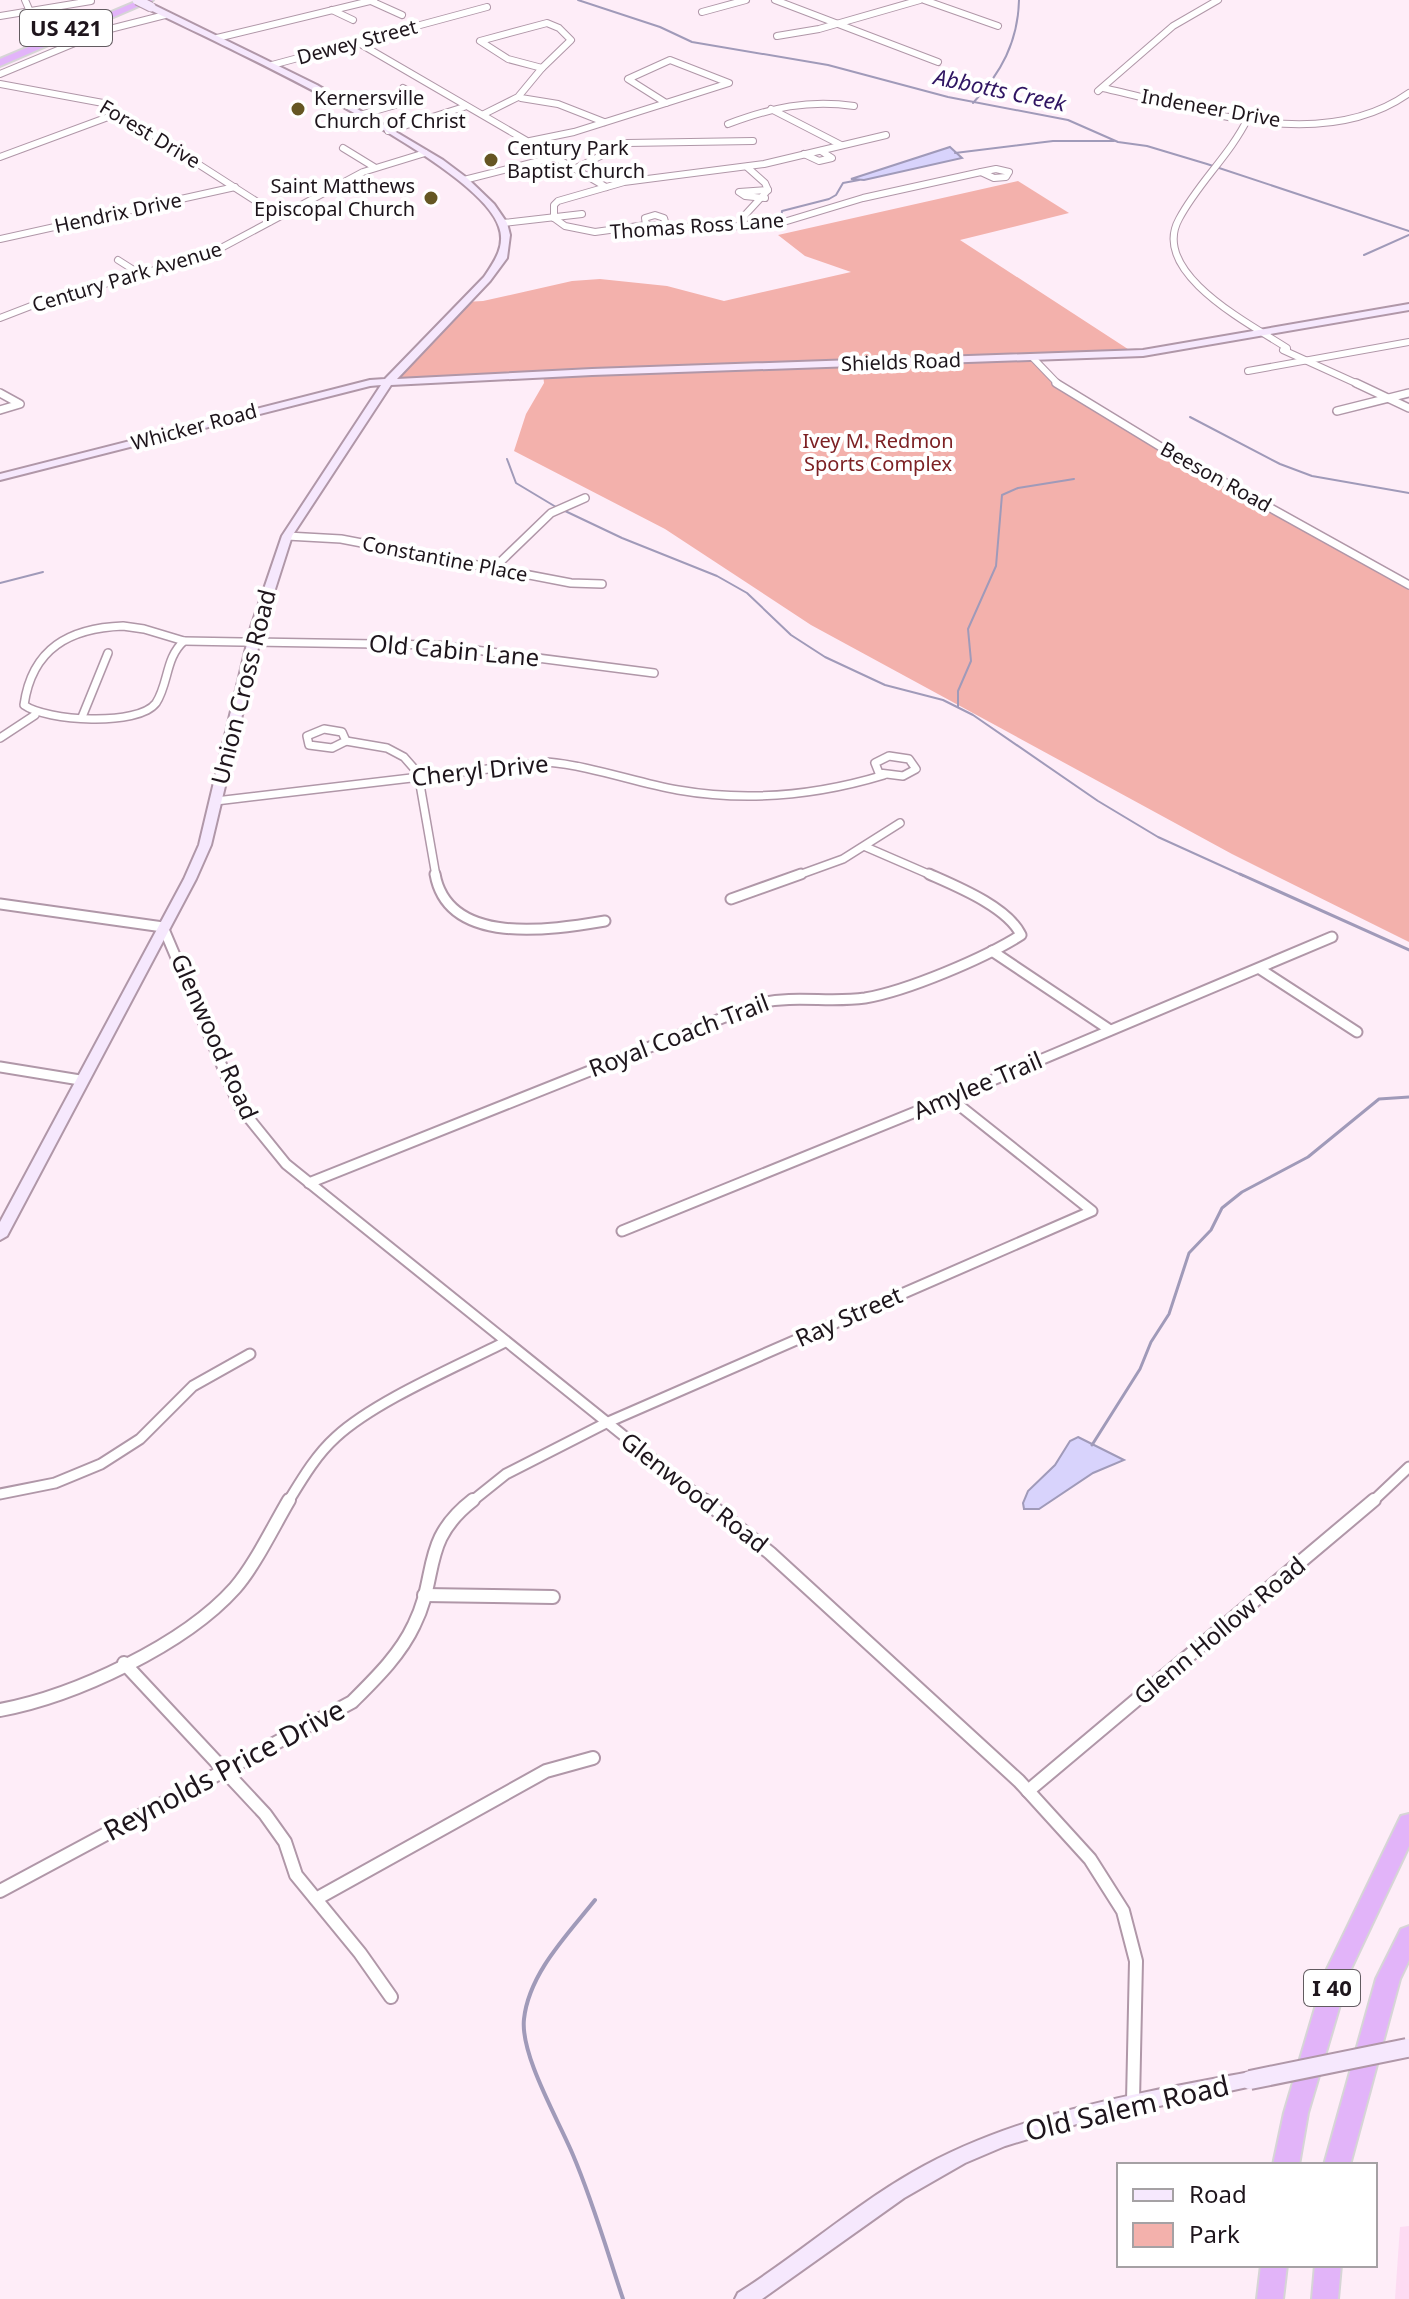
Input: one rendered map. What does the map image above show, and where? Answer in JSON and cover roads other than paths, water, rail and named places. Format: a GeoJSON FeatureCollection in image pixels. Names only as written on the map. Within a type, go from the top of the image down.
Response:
{"type":"FeatureCollection","features":[{"type":"Feature","properties":{"kind":"highway","name":"US 421"},"geometry":{"type":"LineString","coordinates":[[0,56],[134,0]]}},
{"type":"Feature","properties":{"kind":"highway","name":"US 421"},"geometry":{"type":"LineString","coordinates":[[0,63],[149,4]]}},
{"type":"Feature","properties":{"kind":"highway","name":"I 40"},"geometry":{"type":"LineString","coordinates":[[1286,2163],[1296,2113],[1338,1971],[1409,1822]]}},
{"type":"Feature","properties":{"kind":"highway","name":"I 40"},"geometry":{"type":"LineString","coordinates":[[1338,2163],[1388,1979],[1409,1935]]}},
{"type":"Feature","properties":{"kind":"highway"},"geometry":{"type":"LineString","coordinates":[[1270,2299],[1274,2267]]}},
{"type":"Feature","properties":{"kind":"highway"},"geometry":{"type":"LineString","coordinates":[[1325,2299],[1328,2267]]}},
{"type":"Feature","properties":{"kind":"main road"},"geometry":{"type":"LineString","coordinates":[[134,0],[149,4],[165,15],[272,65],[425,153],[464,180],[503,223]]}},
{"type":"Feature","properties":{"kind":"main road","name":"Union Cross Road"},"geometry":{"type":"LineString","coordinates":[[0,1236],[205,845],[254,641],[287,536],[389,381],[487,279],[506,247],[503,223]]}},
{"type":"Feature","properties":{"kind":"main road","name":"Shields Road"},"geometry":{"type":"LineString","coordinates":[[389,381],[1143,353],[1409,307]]}},
{"type":"Feature","properties":{"kind":"main road","name":"Whicker Road"},"geometry":{"type":"LineString","coordinates":[[0,477],[343,388],[389,381]]}},
{"type":"Feature","properties":{"kind":"main road","name":"Old Salem Road"},"geometry":{"type":"LineString","coordinates":[[745,2299],[920,2178],[1009,2136],[1133,2101],[1408,2048]]}},
{"type":"Feature","properties":{"kind":"street"},"geometry":{"type":"LineString","coordinates":[[25,0],[35,23]]}},
{"type":"Feature","properties":{"kind":"street"},"geometry":{"type":"LineString","coordinates":[[217,38],[373,0],[402,15]]}},
{"type":"Feature","properties":{"kind":"street"},"geometry":{"type":"LineString","coordinates":[[702,12],[746,0]]}},
{"type":"Feature","properties":{"kind":"street"},"geometry":{"type":"LineString","coordinates":[[775,0],[938,62]]}},
{"type":"Feature","properties":{"kind":"street"},"geometry":{"type":"LineString","coordinates":[[777,36],[839,24],[922,0],[998,26]]}},
{"type":"Feature","properties":{"kind":"street","name":"Indeneer Drive"},"geometry":{"type":"LineString","coordinates":[[1218,0],[1173,26],[1100,90],[1248,118],[1296,123],[1356,118],[1381,112],[1409,93]]}},
{"type":"Feature","properties":{"kind":"street"},"geometry":{"type":"LineString","coordinates":[[0,16],[91,1]]}},
{"type":"Feature","properties":{"kind":"street","name":"Dewey Street"},"geometry":{"type":"LineString","coordinates":[[272,65],[487,7]]}},
{"type":"Feature","properties":{"kind":"street"},"geometry":{"type":"LineString","coordinates":[[332,10],[353,20]]}},
{"type":"Feature","properties":{"kind":"street"},"geometry":{"type":"LineString","coordinates":[[0,74],[106,30],[165,15]]}},
{"type":"Feature","properties":{"kind":"street"},"geometry":{"type":"LineString","coordinates":[[484,114],[509,106],[521,98],[542,68],[543,64],[571,40],[551,23],[480,41],[508,59],[542,68]]}},
{"type":"Feature","properties":{"kind":"street"},"geometry":{"type":"LineString","coordinates":[[357,42],[606,187]]}},
{"type":"Feature","properties":{"kind":"street"},"geometry":{"type":"LineString","coordinates":[[530,141],[604,122],[666,103],[729,83],[670,60],[628,79],[666,103]]}},
{"type":"Feature","properties":{"kind":"street","name":"Forest Drive"},"geometry":{"type":"LineString","coordinates":[[0,84],[90,99],[119,113],[267,208],[290,212]]}},
{"type":"Feature","properties":{"kind":"street"},"geometry":{"type":"LineString","coordinates":[[360,115],[420,98],[403,88]]}},
{"type":"Feature","properties":{"kind":"street"},"geometry":{"type":"LineString","coordinates":[[521,98],[558,104],[604,122]]}},
{"type":"Feature","properties":{"kind":"street"},"geometry":{"type":"LineString","coordinates":[[728,124],[771,109],[810,101],[854,106]]}},
{"type":"Feature","properties":{"kind":"street"},"geometry":{"type":"LineString","coordinates":[[388,131],[464,107]]}},
{"type":"Feature","properties":{"kind":"street"},"geometry":{"type":"LineString","coordinates":[[771,109],[841,145]]}},
{"type":"Feature","properties":{"kind":"street"},"geometry":{"type":"LineString","coordinates":[[0,157],[119,113]]}},
{"type":"Feature","properties":{"kind":"street"},"geometry":{"type":"LineString","coordinates":[[1248,118],[1182,214],[1172,234],[1174,252],[1183,270],[1280,350],[1409,408]]}},
{"type":"Feature","properties":{"kind":"street"},"geometry":{"type":"LineString","coordinates":[[554,218],[554,205],[558,201],[606,187],[690,172],[747,167],[886,135]]}},
{"type":"Feature","properties":{"kind":"street"},"geometry":{"type":"LineString","coordinates":[[576,168],[627,143],[753,141]]}},
{"type":"Feature","properties":{"kind":"street"},"geometry":{"type":"LineString","coordinates":[[343,148],[374,167]]}},
{"type":"Feature","properties":{"kind":"street"},"geometry":{"type":"LineString","coordinates":[[804,154],[819,161],[832,158],[821,151]]}},
{"type":"Feature","properties":{"kind":"street","name":"Century Park Avenue"},"geometry":{"type":"LineString","coordinates":[[0,318],[44,301],[218,250],[374,167],[425,153]]}},
{"type":"Feature","properties":{"kind":"street"},"geometry":{"type":"LineString","coordinates":[[464,180],[555,157]]}},
{"type":"Feature","properties":{"kind":"street"},"geometry":{"type":"LineString","coordinates":[[743,225],[742,219],[748,210],[765,198],[768,190],[765,183],[747,167]]}},
{"type":"Feature","properties":{"kind":"street","name":"Thomas Ross Lane"},"geometry":{"type":"LineString","coordinates":[[554,218],[578,230],[606,232],[646,225],[645,218],[655,215],[664,218],[666,225],[709,228],[799,219],[863,198],[981,172]]}},
{"type":"Feature","properties":{"kind":"street"},"geometry":{"type":"LineString","coordinates":[[634,182],[642,189]]}},
{"type":"Feature","properties":{"kind":"street","name":"Hendrix Drive"},"geometry":{"type":"LineString","coordinates":[[0,239],[235,187]]}},
{"type":"Feature","properties":{"kind":"street"},"geometry":{"type":"LineString","coordinates":[[765,198],[745,196],[739,192],[768,190]]}},
{"type":"Feature","properties":{"kind":"street"},"geometry":{"type":"LineString","coordinates":[[503,223],[582,214]]}},
{"type":"Feature","properties":{"kind":"street"},"geometry":{"type":"LineString","coordinates":[[564,237],[578,230]]}},
{"type":"Feature","properties":{"kind":"street"},"geometry":{"type":"LineString","coordinates":[[118,260],[140,274]]}},
{"type":"Feature","properties":{"kind":"street"},"geometry":{"type":"LineString","coordinates":[[1248,371],[1409,342]]}},
{"type":"Feature","properties":{"kind":"street","name":"Beeson Road"},"geometry":{"type":"LineString","coordinates":[[1033,358],[1048,378],[1191,465],[1409,585]]}},
{"type":"Feature","properties":{"kind":"street"},"geometry":{"type":"LineString","coordinates":[[0,393],[20,404],[0,410]]}},
{"type":"Feature","properties":{"kind":"street"},"geometry":{"type":"LineString","coordinates":[[1337,411],[1409,393]]}},
{"type":"Feature","properties":{"kind":"street"},"geometry":{"type":"LineString","coordinates":[[494,568],[551,513],[585,498]]}},
{"type":"Feature","properties":{"kind":"street","name":"Constantine Place"},"geometry":{"type":"LineString","coordinates":[[287,536],[341,539],[571,583],[602,584]]}},
{"type":"Feature","properties":{"kind":"street","name":"Old Cabin Lane"},"geometry":{"type":"LineString","coordinates":[[35,715],[27,710],[24,695],[42,654],[65,637],[105,627],[130,626],[161,631],[184,641],[437,645],[654,673]]}},
{"type":"Feature","properties":{"kind":"street"},"geometry":{"type":"LineString","coordinates":[[0,738],[35,715],[127,716],[151,707],[170,657],[184,641]]}},
{"type":"Feature","properties":{"kind":"street"},"geometry":{"type":"LineString","coordinates":[[82,717],[108,653]]}},
{"type":"Feature","properties":{"kind":"street"},"geometry":{"type":"LineString","coordinates":[[346,741],[346,734],[331,729],[311,733],[306,739],[309,745],[319,749],[332,748],[346,741],[369,742],[397,751],[409,759],[418,776],[439,894],[448,906],[483,924],[514,930],[556,929],[605,921]]}},
{"type":"Feature","properties":{"kind":"street","name":"Cheryl Drive"},"geometry":{"type":"LineString","coordinates":[[216,801],[547,762],[587,766],[691,792],[739,796],[813,790],[884,775],[909,774],[916,765],[903,757],[883,758],[874,766],[884,775]]}},
{"type":"Feature","properties":{"kind":"street"},"geometry":{"type":"LineString","coordinates":[[731,899],[843,859],[900,823]]}},
{"type":"Feature","properties":{"kind":"street","name":"Royal Coach Trail"},"geometry":{"type":"LineString","coordinates":[[309,1183],[760,1003],[800,995],[865,998],[992,951],[1021,935],[1017,926],[971,892],[866,847]]}},
{"type":"Feature","properties":{"kind":"street"},"geometry":{"type":"LineString","coordinates":[[0,904],[163,927]]}},
{"type":"Feature","properties":{"kind":"street","name":"Glenwood Road"},"geometry":{"type":"LineString","coordinates":[[163,927],[239,1106],[267,1145],[309,1183],[505,1342],[770,1553],[1028,1791],[1090,1859],[1123,1911],[1136,1961],[1133,2101]]}},
{"type":"Feature","properties":{"kind":"street","name":"Amylee Trail"},"geometry":{"type":"LineString","coordinates":[[622,1231],[950,1098],[1332,937]]}},
{"type":"Feature","properties":{"kind":"street"},"geometry":{"type":"LineString","coordinates":[[992,951],[1110,1030]]}},
{"type":"Feature","properties":{"kind":"street"},"geometry":{"type":"LineString","coordinates":[[1260,969],[1357,1032]]}},
{"type":"Feature","properties":{"kind":"street"},"geometry":{"type":"LineString","coordinates":[[0,1067],[80,1080]]}},
{"type":"Feature","properties":{"kind":"street","name":"Ray Street"},"geometry":{"type":"LineString","coordinates":[[606,1423],[1092,1211],[950,1098]]}},
{"type":"Feature","properties":{"kind":"street"},"geometry":{"type":"LineString","coordinates":[[0,1710],[60,1695],[186,1632],[236,1587],[307,1470],[343,1431],[377,1409],[505,1342]]}},
{"type":"Feature","properties":{"kind":"street"},"geometry":{"type":"LineString","coordinates":[[0,1496],[55,1483],[101,1464],[140,1439],[193,1386],[250,1354]]}},
{"type":"Feature","properties":{"kind":"street","name":"Reynolds Price Drive"},"geometry":{"type":"LineString","coordinates":[[0,1891],[352,1702],[389,1664],[405,1641],[424,1595],[432,1547],[457,1513],[506,1474],[606,1423]]}},
{"type":"Feature","properties":{"kind":"street","name":"Glenn Hollow Road"},"geometry":{"type":"LineString","coordinates":[[1028,1791],[1339,1532],[1409,1467]]}},
{"type":"Feature","properties":{"kind":"street"},"geometry":{"type":"LineString","coordinates":[[424,1595],[553,1597]]}},
{"type":"Feature","properties":{"kind":"street"},"geometry":{"type":"LineString","coordinates":[[124,1663],[265,1814],[285,1842],[296,1875],[360,1953],[391,1997]]}},
{"type":"Feature","properties":{"kind":"street"},"geometry":{"type":"LineString","coordinates":[[316,1899],[546,1771],[593,1758]]}},
{"type":"Feature","properties":{"kind":"waterway","name":"Abbotts Creek"},"geometry":{"type":"LineString","coordinates":[[578,0],[660,27],[692,42],[828,65],[974,102]]}},
{"type":"Feature","properties":{"kind":"waterway"},"geometry":{"type":"LineString","coordinates":[[974,102],[1006,56],[1015,30],[1019,0]]}},
{"type":"Feature","properties":{"kind":"waterway","name":"Abbotts Creek"},"geometry":{"type":"LineString","coordinates":[[974,102],[1068,120],[1118,142],[1147,146],[1207,164],[1409,231]]}},
{"type":"Feature","properties":{"kind":"waterway"},"geometry":{"type":"LineString","coordinates":[[955,153],[1053,141],[1114,141]]}},
{"type":"Feature","properties":{"kind":"waterway"},"geometry":{"type":"LineString","coordinates":[[780,230],[782,211],[829,199],[836,195],[843,183],[859,180]]}},
{"type":"Feature","properties":{"kind":"waterway"},"geometry":{"type":"LineString","coordinates":[[1364,255],[1409,235]]}},
{"type":"Feature","properties":{"kind":"waterway"},"geometry":{"type":"LineString","coordinates":[[1190,417],[1280,464],[1312,476],[1409,493]]}},
{"type":"Feature","properties":{"kind":"waterway"},"geometry":{"type":"LineString","coordinates":[[507,459],[516,483],[556,507]]}},
{"type":"Feature","properties":{"kind":"waterway"},"geometry":{"type":"LineString","coordinates":[[958,707],[958,691],[971,661],[968,629],[996,566],[1002,495],[1018,488],[1074,479]]}},
{"type":"Feature","properties":{"kind":"waterway"},"geometry":{"type":"LineString","coordinates":[[563,510],[622,538],[717,576],[747,593],[791,635],[825,657],[885,685],[943,700],[973,715],[1098,801],[1158,837],[1244,876]]}},
{"type":"Feature","properties":{"kind":"waterway"},"geometry":{"type":"LineString","coordinates":[[0,583],[43,572]]}},
{"type":"Feature","properties":{"kind":"waterway"},"geometry":{"type":"LineString","coordinates":[[1240,874],[1409,950]]}},
{"type":"Feature","properties":{"kind":"waterway"},"geometry":{"type":"LineString","coordinates":[[1092,1445],[1140,1369],[1151,1342],[1169,1314],[1189,1253],[1211,1230],[1222,1208],[1242,1192],[1308,1157],[1379,1099],[1409,1097]]}},
{"type":"Feature","properties":{"kind":"waterway"},"geometry":{"type":"LineString","coordinates":[[595,1900],[562,1940],[533,1986],[527,2002],[524,2034],[534,2069],[587,2191],[623,2299]]}},
{"type":"Feature","properties":{"kind":"place","name":"Kernersville Church of Christ"},"geometry":{"type":"Point","coordinates":[298,109]}},
{"type":"Feature","properties":{"kind":"place","name":"Century Park Baptist Church"},"geometry":{"type":"Point","coordinates":[491,160]}},
{"type":"Feature","properties":{"kind":"place","name":"Saint Matthews Episcopal Church"},"geometry":{"type":"Point","coordinates":[431,198]}},
{"type":"Feature","properties":{"kind":"park label","name":"Ivey M. Redmon Sports Complex"},"geometry":{"type":"Point","coordinates":[878,452]}}]}
